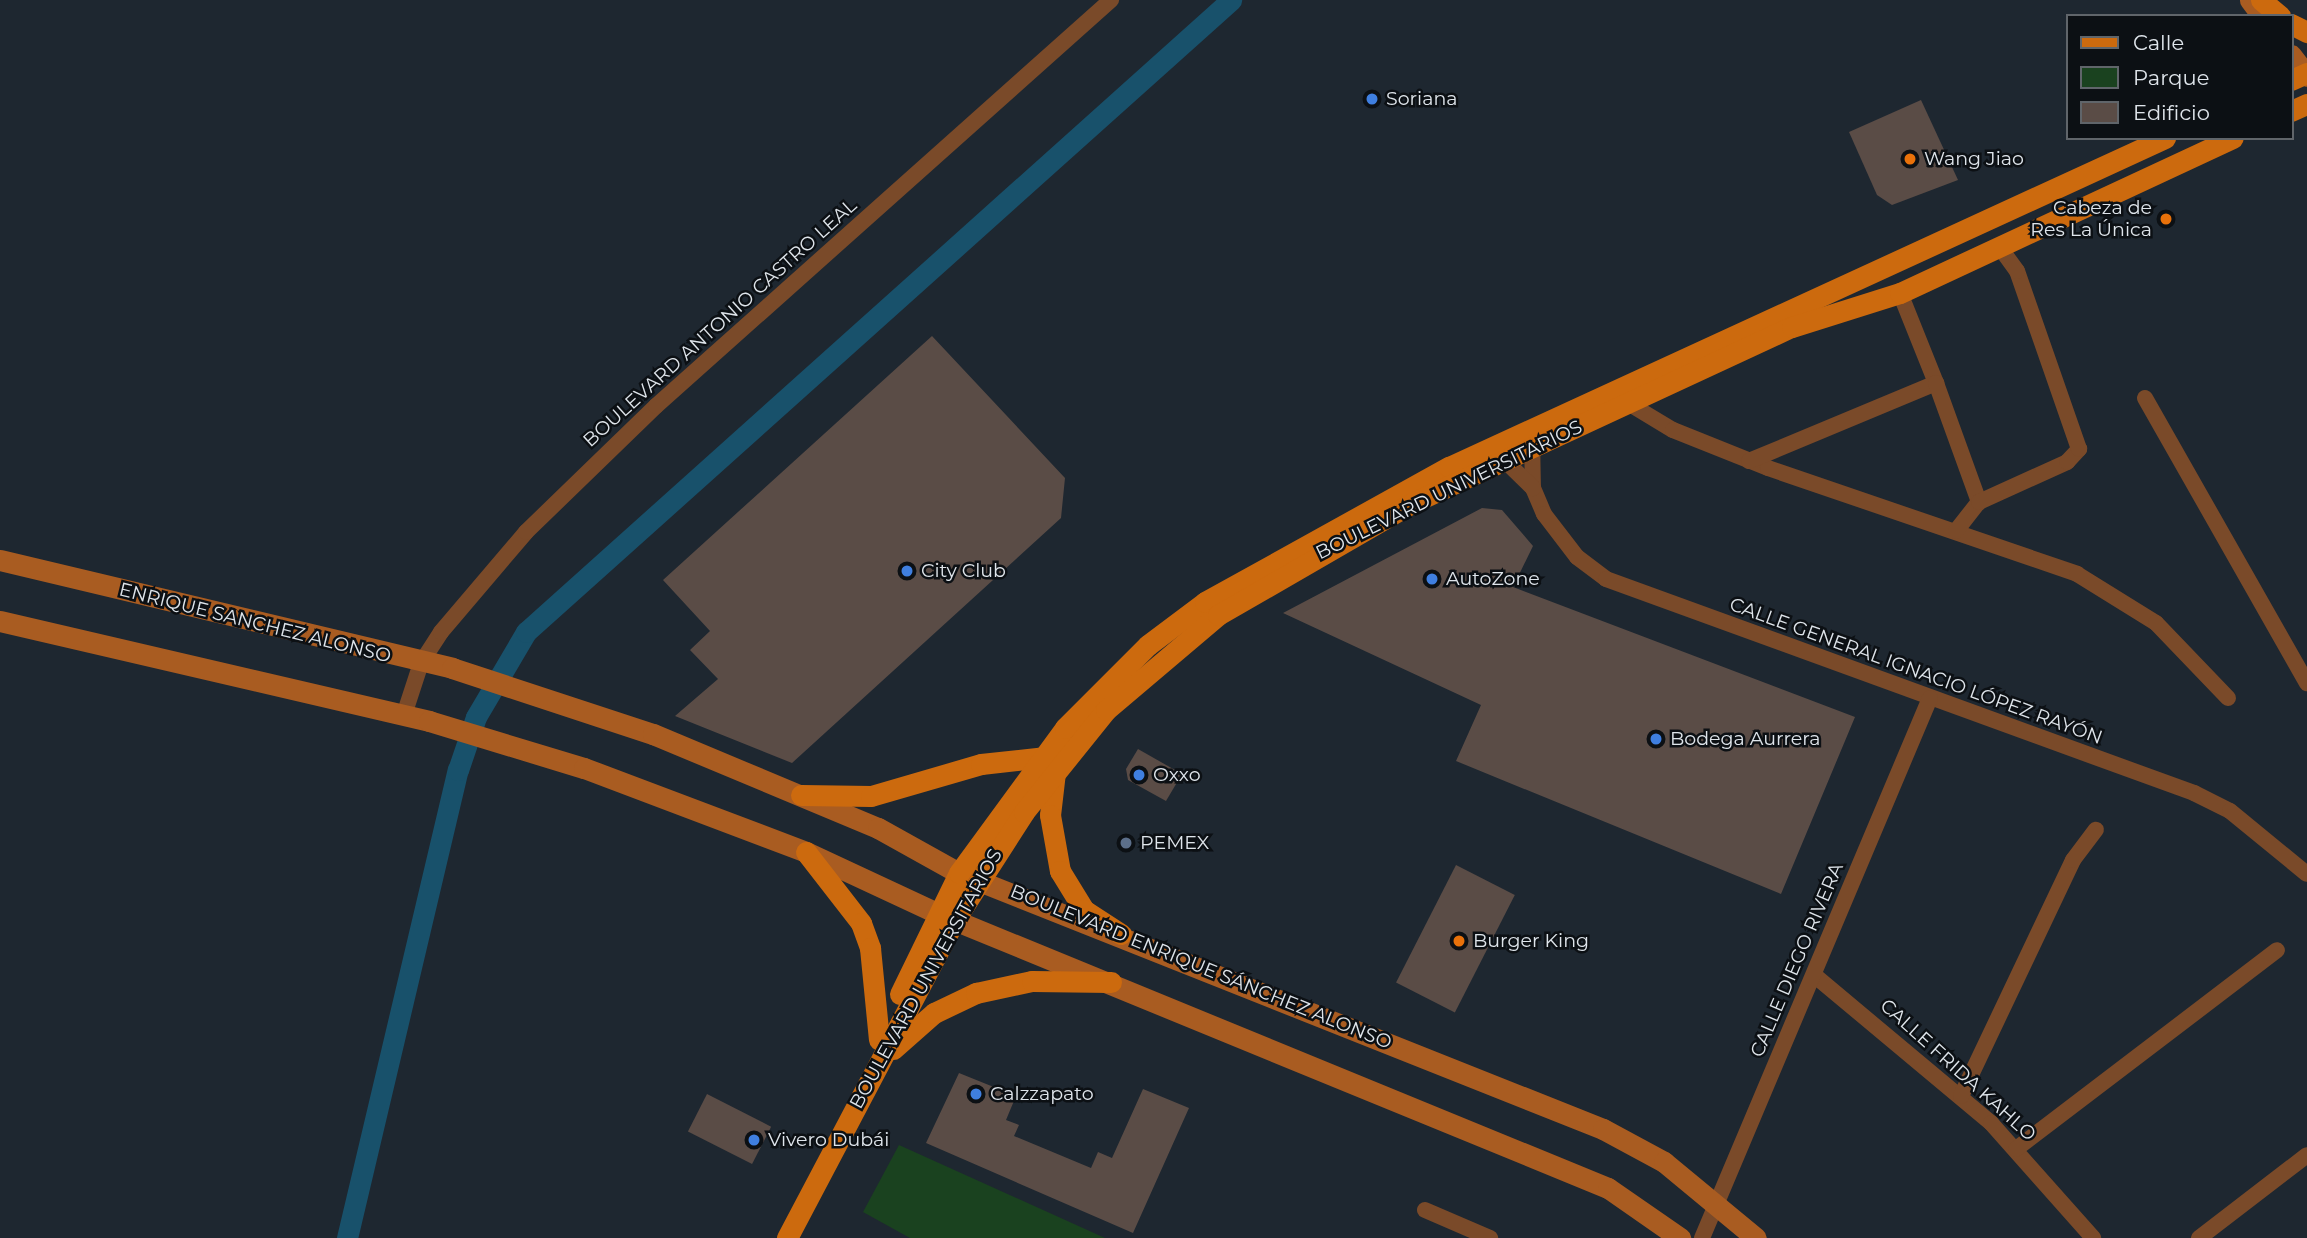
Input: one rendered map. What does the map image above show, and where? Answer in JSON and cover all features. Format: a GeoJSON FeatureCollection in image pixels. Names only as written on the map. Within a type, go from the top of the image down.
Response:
{"type":"FeatureCollection","features":[{"type":"Feature","properties":{"kind":"main road"},"geometry":{"type":"LineString","coordinates":[[2260,0],[2278,14]]}},
{"type":"Feature","properties":{"kind":"main road","name":"BOULEVARD UNIVERSITARIOS"},"geometry":{"type":"LineString","coordinates":[[785,1238],[879,1040],[947,916],[980,879],[1050,762],[1094,696],[1205,602],[1332,526],[1533,439],[1789,320],[2161,140]]}},
{"type":"Feature","properties":{"kind":"main road","name":"BOULEVARD UNIVERSITARIOS"},"geometry":{"type":"LineString","coordinates":[[1533,439],[1628,403],[1789,320],[1900,293],[2229,140]]}},
{"type":"Feature","properties":{"kind":"main road"},"geometry":{"type":"LineString","coordinates":[[801,795],[871,796],[981,764],[1050,762],[1050,815],[1060,871],[1084,910],[1121,934]]}},
{"type":"Feature","properties":{"kind":"main road","name":"BOULEVARD UNIVERSITARIOS"},"geometry":{"type":"LineString","coordinates":[[785,1238],[873,1071],[947,916],[959,873],[1050,762]]}},
{"type":"Feature","properties":{"kind":"main road"},"geometry":{"type":"LineString","coordinates":[[806,852],[861,923],[870,948],[879,1040]]}},
{"type":"Feature","properties":{"kind":"main road"},"geometry":{"type":"LineString","coordinates":[[873,1071],[905,1034],[976,993],[1032,981],[1111,982]]}},
{"type":"Feature","properties":{"kind":"street","name":"BOULEVARD ANTONIO CASTRO LEAL"},"geometry":{"type":"LineString","coordinates":[[404,715],[421,663],[495,564],[656,405],[1111,0]]}},
{"type":"Feature","properties":{"kind":"street"},"geometry":{"type":"LineString","coordinates":[[2293,58],[2303,76]]}},
{"type":"Feature","properties":{"kind":"street"},"geometry":{"type":"LineString","coordinates":[[1956,531],[1979,502],[2067,462],[2078,449],[2022,284],[2000,248]]}},
{"type":"Feature","properties":{"kind":"street"},"geometry":{"type":"LineString","coordinates":[[1900,293],[1979,502]]}},
{"type":"Feature","properties":{"kind":"street"},"geometry":{"type":"LineString","coordinates":[[1749,461],[1936,383]]}},
{"type":"Feature","properties":{"kind":"street"},"geometry":{"type":"LineString","coordinates":[[2145,398],[2307,683]]}},
{"type":"Feature","properties":{"kind":"street"},"geometry":{"type":"LineString","coordinates":[[1628,403],[1749,461],[2037,557],[2134,607],[2181,646],[2228,698]]}},
{"type":"Feature","properties":{"kind":"street"},"geometry":{"type":"LineString","coordinates":[[1533,439],[1533,488]]}},
{"type":"Feature","properties":{"kind":"street"},"geometry":{"type":"LineString","coordinates":[[1498,454],[1533,488]]}},
{"type":"Feature","properties":{"kind":"street","name":"CALLE GENERAL IGNACIO LÓPEZ RAYÓN"},"geometry":{"type":"LineString","coordinates":[[1533,488],[1566,546],[1606,579],[2194,793],[2230,811],[2307,874]]}},
{"type":"Feature","properties":{"kind":"street","name":"ENRIQUE SANCHEZ ALONSO"},"geometry":{"type":"LineString","coordinates":[[0,561],[421,663],[452,668],[509,687]]}},
{"type":"Feature","properties":{"kind":"street"},"geometry":{"type":"LineString","coordinates":[[0,621],[429,721],[488,738],[806,852],[947,916],[1608,1188],[1680,1238]]}},
{"type":"Feature","properties":{"kind":"street","name":"BOULEVARD ENRIQUE SÁNCHEZ ALONSO"},"geometry":{"type":"LineString","coordinates":[[509,687],[653,734],[801,795],[959,873],[1121,934],[1603,1129],[1664,1162],[1717,1203],[1756,1238]]}},
{"type":"Feature","properties":{"kind":"street","name":"CALLE DIEGO RIVERA"},"geometry":{"type":"LineString","coordinates":[[1702,1238],[1930,698]]}},
{"type":"Feature","properties":{"kind":"street"},"geometry":{"type":"LineString","coordinates":[[1962,1096],[2073,860],[2096,830]]}},
{"type":"Feature","properties":{"kind":"street"},"geometry":{"type":"LineString","coordinates":[[2016,1149],[2277,950]]}},
{"type":"Feature","properties":{"kind":"street","name":"CALLE FRIDA KAHLO"},"geometry":{"type":"LineString","coordinates":[[1814,975],[1962,1096],[2016,1149],[2093,1238]]}},
{"type":"Feature","properties":{"kind":"street"},"geometry":{"type":"LineString","coordinates":[[2199,1238],[2307,1155]]}},
{"type":"Feature","properties":{"kind":"street"},"geometry":{"type":"LineString","coordinates":[[1425,1210],[1490,1238]]}},
{"type":"Feature","properties":{"kind":"green space"},"geometry":{"type":"Polygon","coordinates":[[[899,1145],[1105,1238],[910,1238],[863,1212],[899,1145]]]}},
{"type":"Feature","properties":{"kind":"building"},"geometry":{"type":"Polygon","coordinates":[[[1921,100],[1958,180],[1892,205],[1877,195],[1849,132],[1921,100]]]}},
{"type":"Feature","properties":{"kind":"building"},"geometry":{"type":"Polygon","coordinates":[[[932,336],[1065,478],[1061,518],[792,763],[675,716],[718,679],[690,650],[710,631],[663,580],[932,336]]]}},
{"type":"Feature","properties":{"kind":"building","name":"Bodega Aurrera"},"geometry":{"type":"Polygon","coordinates":[[[1482,508],[1502,510],[1533,546],[1513,587],[1855,717],[1781,894],[1456,761],[1481,705],[1283,613],[1482,508]]]}},
{"type":"Feature","properties":{"kind":"building"},"geometry":{"type":"Polygon","coordinates":[[[1138,749],[1182,774],[1166,801],[1128,780],[1126,769],[1138,749]]]}},
{"type":"Feature","properties":{"kind":"building","name":"Burger King"},"geometry":{"type":"Polygon","coordinates":[[[1456,865],[1515,895],[1455,1013],[1396,983],[1456,865]]]}},
{"type":"Feature","properties":{"kind":"building"},"geometry":{"type":"Polygon","coordinates":[[[959,1073],[1016,1096],[1006,1120],[1019,1125],[1014,1136],[1091,1168],[1098,1152],[1112,1158],[1143,1089],[1189,1108],[1133,1233],[926,1143],[959,1073]]]}},
{"type":"Feature","properties":{"kind":"building"},"geometry":{"type":"Polygon","coordinates":[[[707,1094],[771,1127],[752,1164],[688,1131],[707,1094]]]}},
{"type":"Feature","properties":{"kind":"waterway"},"geometry":{"type":"LineString","coordinates":[[347,1238],[458,770],[476,717],[526,632],[1231,0]]}},
{"type":"Feature","properties":{"kind":"place","name":"Soriana"},"geometry":{"type":"Point","coordinates":[1372,99]}},
{"type":"Feature","properties":{"kind":"place","name":"Wang Jiao"},"geometry":{"type":"Point","coordinates":[1910,159]}},
{"type":"Feature","properties":{"kind":"place","name":"Cabeza de Res La Única"},"geometry":{"type":"Point","coordinates":[2166,219]}},
{"type":"Feature","properties":{"kind":"place","name":"City Club"},"geometry":{"type":"Point","coordinates":[907,571]}},
{"type":"Feature","properties":{"kind":"place","name":"AutoZone"},"geometry":{"type":"Point","coordinates":[1432,579]}},
{"type":"Feature","properties":{"kind":"place","name":"Bodega Aurrera"},"geometry":{"type":"Point","coordinates":[1656,739]}},
{"type":"Feature","properties":{"kind":"place","name":"Oxxo"},"geometry":{"type":"Point","coordinates":[1139,775]}},
{"type":"Feature","properties":{"kind":"place","name":"PEMEX"},"geometry":{"type":"Point","coordinates":[1126,843]}},
{"type":"Feature","properties":{"kind":"place","name":"Burger King"},"geometry":{"type":"Point","coordinates":[1459,941]}},
{"type":"Feature","properties":{"kind":"place","name":"Calzzapato"},"geometry":{"type":"Point","coordinates":[976,1094]}},
{"type":"Feature","properties":{"kind":"place","name":"Vivero Dubái"},"geometry":{"type":"Point","coordinates":[754,1140]}}]}
